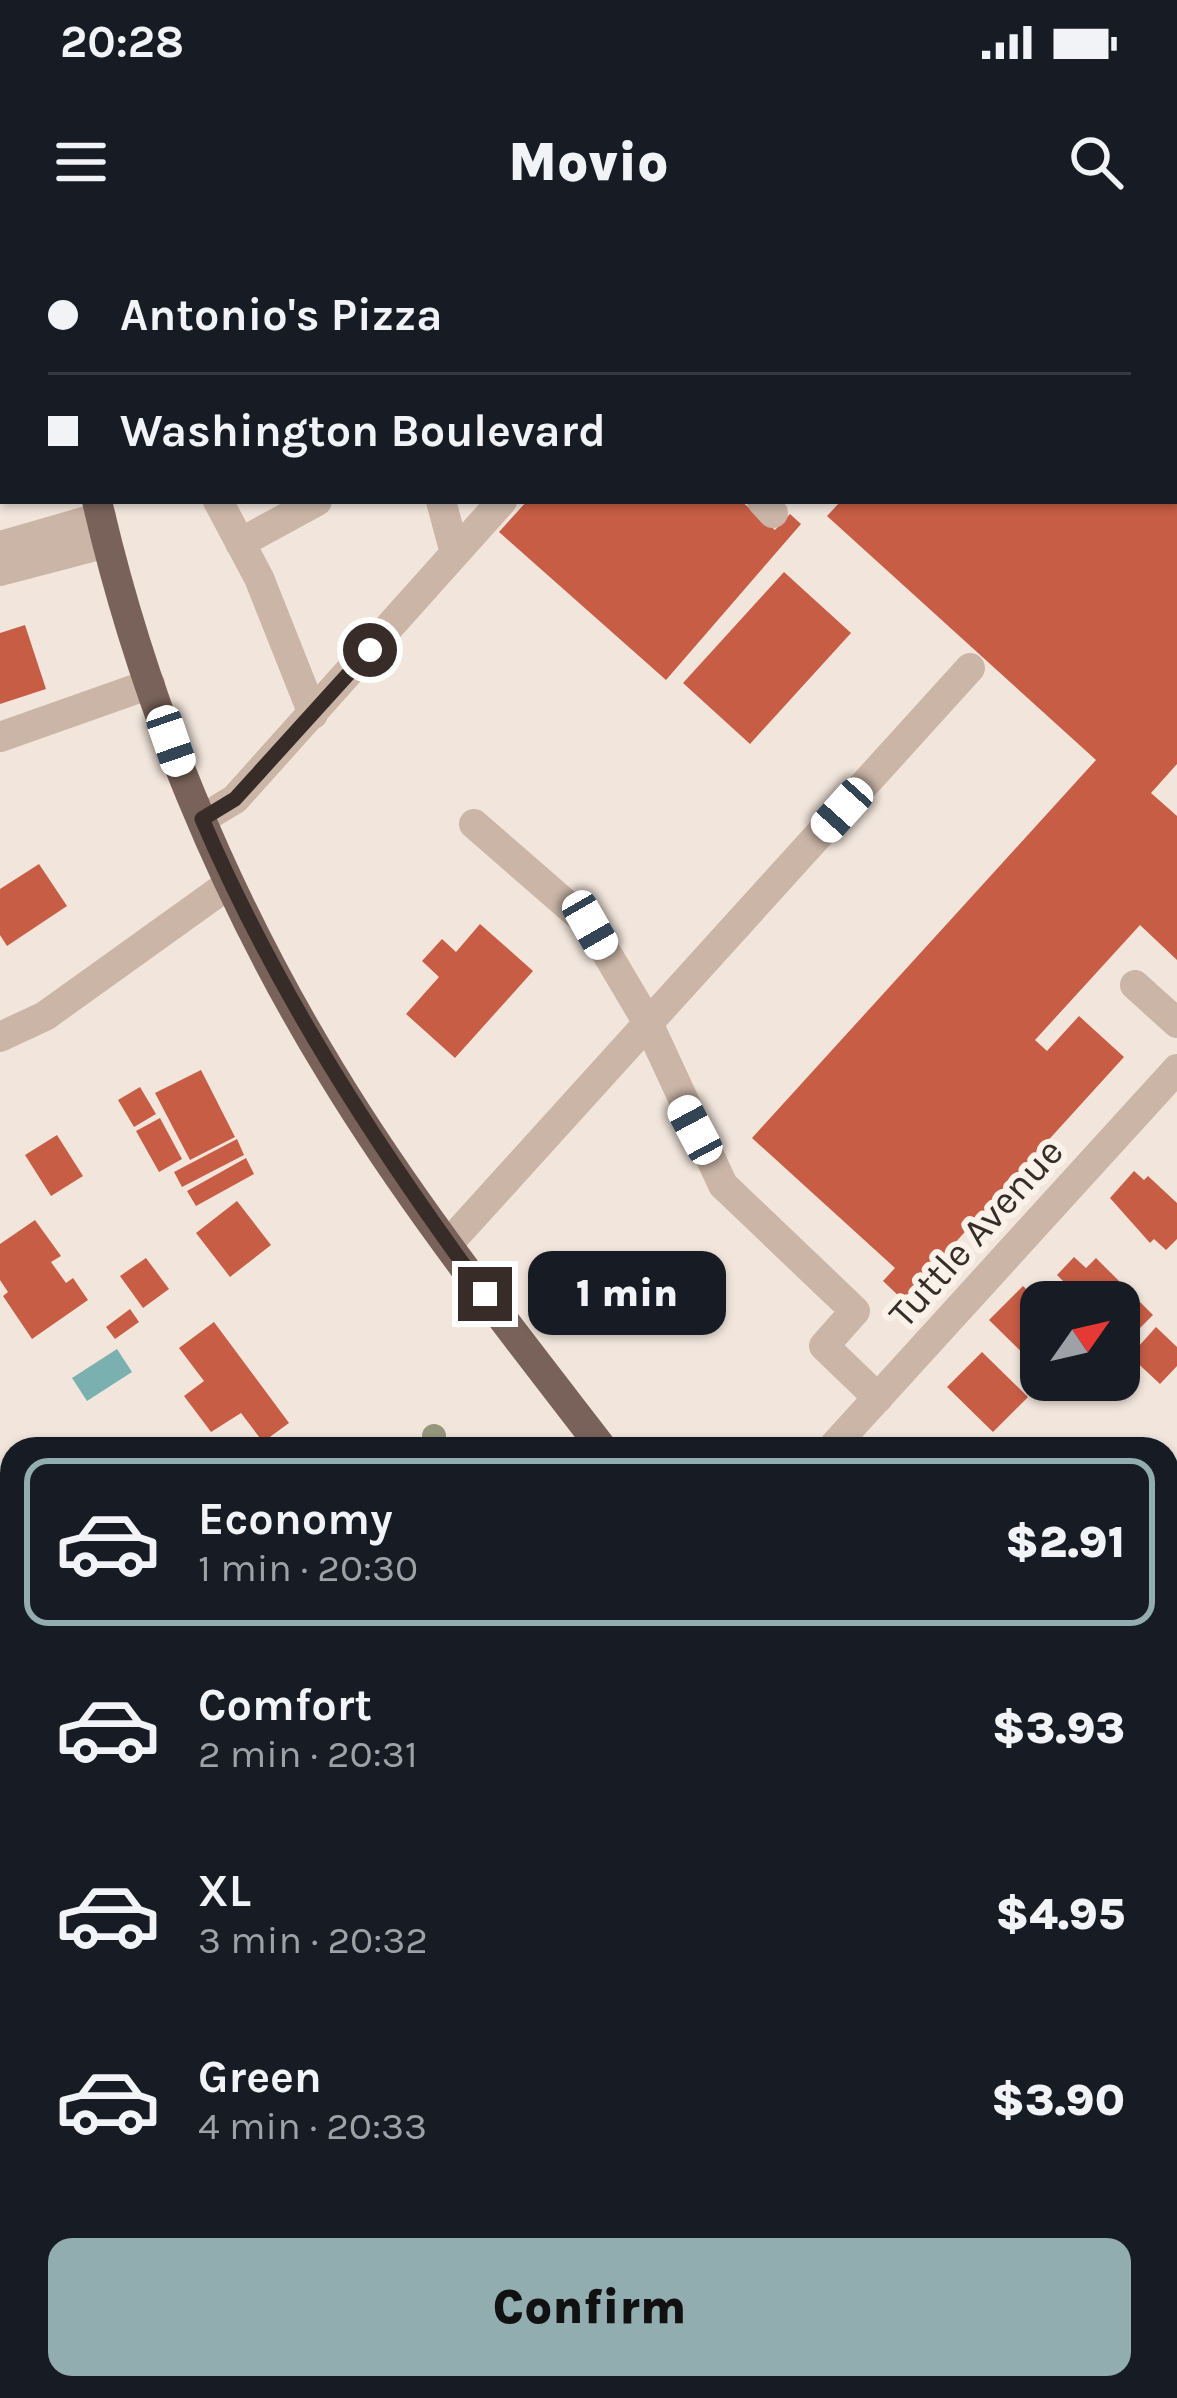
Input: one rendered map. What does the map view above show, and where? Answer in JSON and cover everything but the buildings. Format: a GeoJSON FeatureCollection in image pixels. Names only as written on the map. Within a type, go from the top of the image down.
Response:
{"type":"FeatureCollection","features":[{"type":"Feature","properties":{"kind":"main road"},"geometry":{"type":"LineString","coordinates":[[101,520],[150,684],[229,884],[331,1073],[448,1244],[594,1437]]}},
{"type":"Feature","properties":{"kind":"street"},"geometry":{"type":"LineString","coordinates":[[220,504],[313,714]]}},
{"type":"Feature","properties":{"kind":"street"},"geometry":{"type":"LineString","coordinates":[[240,543],[311,504]]}},
{"type":"Feature","properties":{"kind":"street"},"geometry":{"type":"LineString","coordinates":[[442,504],[455,554]]}},
{"type":"Feature","properties":{"kind":"street"},"geometry":{"type":"LineString","coordinates":[[202,819],[235,799],[499,504]]}},
{"type":"Feature","properties":{"kind":"street"},"geometry":{"type":"LineString","coordinates":[[0,546],[101,520]]}},
{"type":"Feature","properties":{"kind":"street"},"geometry":{"type":"LineString","coordinates":[[0,571],[101,520]]}},
{"type":"Feature","properties":{"kind":"street"},"geometry":{"type":"LineString","coordinates":[[448,1244],[970,668]]}},
{"type":"Feature","properties":{"kind":"street"},"geometry":{"type":"LineString","coordinates":[[0,737],[150,684]]}},
{"type":"Feature","properties":{"kind":"street"},"geometry":{"type":"LineString","coordinates":[[474,824],[590,925],[648,1023],[680,1101],[723,1185],[854,1311],[824,1346],[878,1397]]}},
{"type":"Feature","properties":{"kind":"street"},"geometry":{"type":"LineString","coordinates":[[0,1037],[45,1016],[229,884]]}},
{"type":"Feature","properties":{"kind":"street"},"geometry":{"type":"LineString","coordinates":[[1135,985],[1177,1023]]}},
{"type":"Feature","properties":{"kind":"street","name":"Tuttle Avenue"},"geometry":{"type":"LineString","coordinates":[[842,1437],[1177,1069]]}},
{"type":"Feature","properties":{"kind":"water"},"geometry":{"type":"Polygon","coordinates":[[[117,1349],[132,1372],[87,1401],[72,1378],[117,1349]]]}},
{"type":"Feature","properties":{"kind":"route"},"geometry":{"type":"LineString","coordinates":[[370,650],[235,799],[202,819],[274,973],[331,1073],[485,1294]]}}]}
